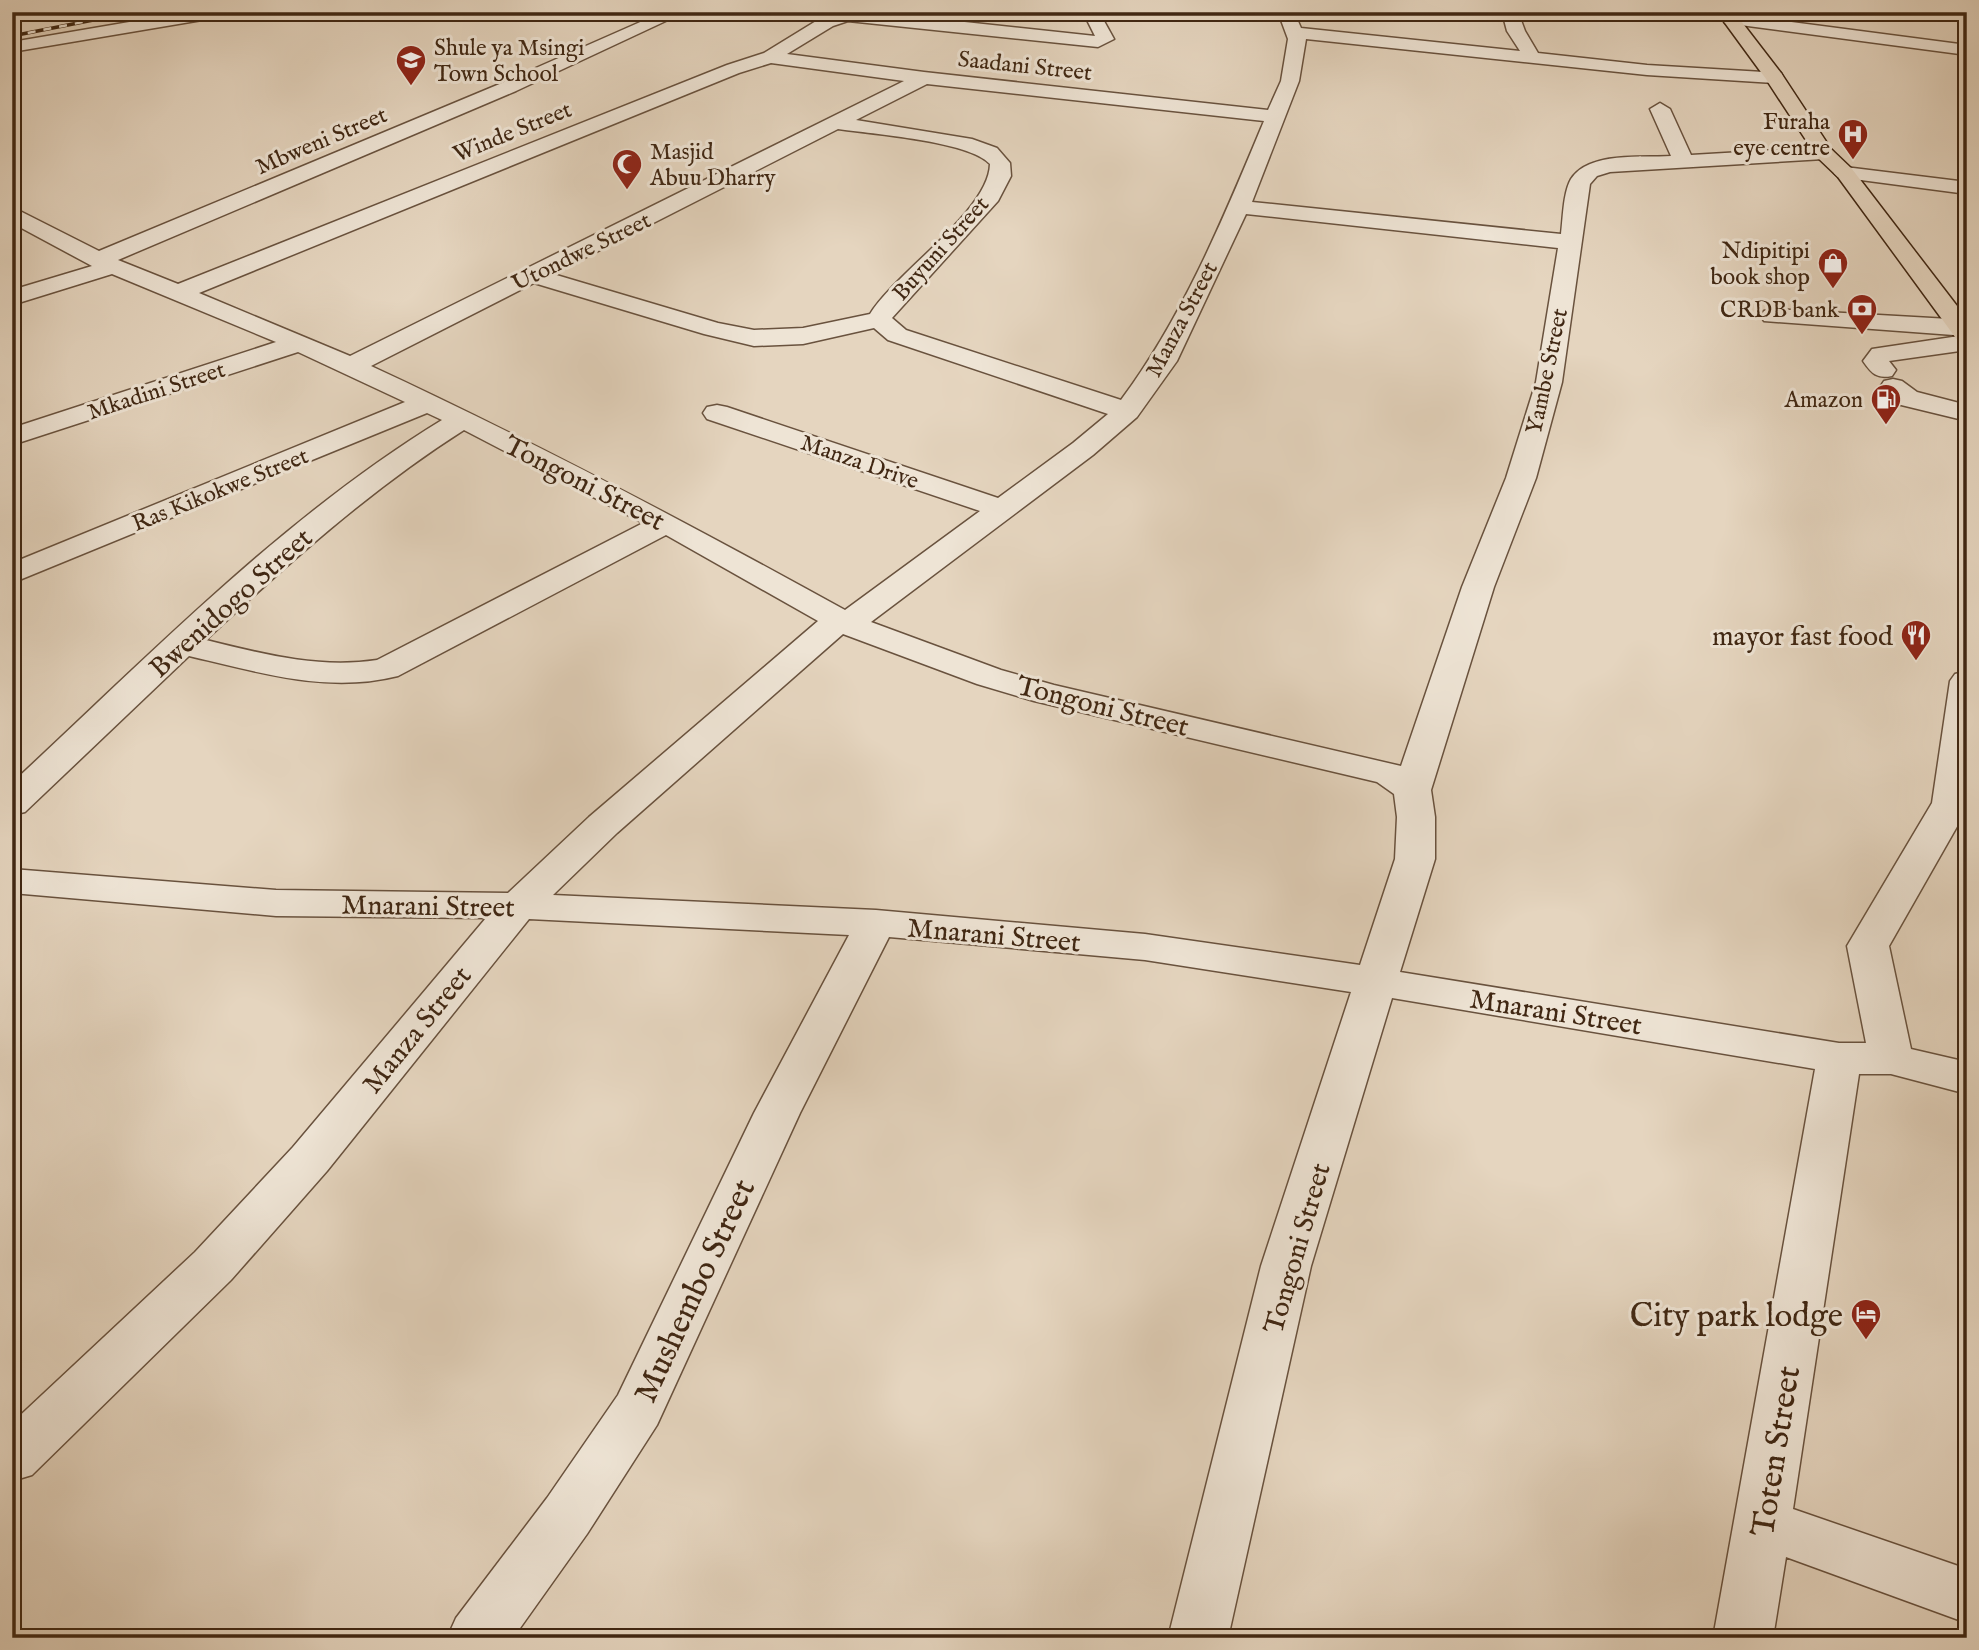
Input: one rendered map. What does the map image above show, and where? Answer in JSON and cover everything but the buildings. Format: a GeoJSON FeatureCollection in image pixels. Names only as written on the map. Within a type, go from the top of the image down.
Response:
{"type":"FeatureCollection","features":[{"type":"Feature","properties":{"kind":"highway"},"geometry":{"type":"LineString","coordinates":[[1728,16],[1774,77],[1824,153],[1845,173],[1965,334]]}},
{"type":"Feature","properties":{"kind":"street"},"geometry":{"type":"LineString","coordinates":[[12,47],[220,12]]}},
{"type":"Feature","properties":{"kind":"street","name":"Mbweni Street"},"geometry":{"type":"LineString","coordinates":[[12,298],[107,263],[677,12]]}},
{"type":"Feature","properties":{"kind":"street"},"geometry":{"type":"LineString","coordinates":[[854,14],[1098,42],[1105,39],[1091,12]]}},
{"type":"Feature","properties":{"kind":"street"},"geometry":{"type":"LineString","coordinates":[[1510,12],[1517,34],[1527,45],[1532,58]]}},
{"type":"Feature","properties":{"kind":"street"},"geometry":{"type":"LineString","coordinates":[[1947,12],[1967,15]]}},
{"type":"Feature","properties":{"kind":"street","name":"Winde Street"},"geometry":{"type":"LineString","coordinates":[[177,293],[720,74],[770,57],[816,29],[854,14]]}},
{"type":"Feature","properties":{"kind":"street"},"geometry":{"type":"LineString","coordinates":[[1728,16],[1967,50]]}},
{"type":"Feature","properties":{"kind":"street"},"geometry":{"type":"LineString","coordinates":[[1290,22],[1532,58],[1647,70],[1774,77]]}},
{"type":"Feature","properties":{"kind":"street","name":"Manza Street"},"geometry":{"type":"LineString","coordinates":[[12,1458],[213,1266],[310,1159],[518,906],[603,825],[843,622],[1003,509],[1083,449],[1128,411],[1164,361],[1239,207],[1290,81],[1297,39],[1290,22]]}},
{"type":"Feature","properties":{"kind":"street","name":"Saadani Street"},"geometry":{"type":"LineString","coordinates":[[770,57],[924,78],[1276,117]]}},
{"type":"Feature","properties":{"kind":"street","name":"Utondwe Street"},"geometry":{"type":"LineString","coordinates":[[351,366],[924,78]]}},
{"type":"Feature","properties":{"kind":"street"},"geometry":{"type":"LineString","coordinates":[[1660,109],[1684,161]]}},
{"type":"Feature","properties":{"kind":"street","name":"Buyuni Street"},"geometry":{"type":"LineString","coordinates":[[839,123],[965,143],[990,152],[1000,163],[1000,176],[990,196],[943,250],[887,306],[879,319],[897,335],[1128,411]]}},
{"type":"Feature","properties":{"kind":"street","name":"Yambe Street"},"geometry":{"type":"LineString","coordinates":[[1412,790],[1478,587],[1521,478],[1549,382],[1580,182],[1590,172],[1607,166],[1824,153]]}},
{"type":"Feature","properties":{"kind":"street"},"geometry":{"type":"LineString","coordinates":[[1845,173],[1967,188]]}},
{"type":"Feature","properties":{"kind":"street"},"geometry":{"type":"LineString","coordinates":[[1239,207],[1570,242]]}},
{"type":"Feature","properties":{"kind":"street","name":"Tongoni Street"},"geometry":{"type":"LineString","coordinates":[[12,214],[107,263],[300,343],[463,419],[666,523],[843,622],[966,669],[1046,694],[1334,759],[1390,774],[1412,790],[1416,817],[1415,859],[1286,1266],[1198,1638]]}},
{"type":"Feature","properties":{"kind":"street"},"geometry":{"type":"LineString","coordinates":[[532,275],[713,330],[754,338],[803,336],[879,319]]}},
{"type":"Feature","properties":{"kind":"street"},"geometry":{"type":"LineString","coordinates":[[1773,316],[1965,334]]}},
{"type":"Feature","properties":{"kind":"street"},"geometry":{"type":"LineString","coordinates":[[1965,334],[1881,354],[1876,360],[1888,379],[1907,398],[1967,414]]}},
{"type":"Feature","properties":{"kind":"street","name":"Mkadini Street"},"geometry":{"type":"LineString","coordinates":[[12,438],[300,343]]}},
{"type":"Feature","properties":{"kind":"street","name":"Ras Kikokwe Street"},"geometry":{"type":"LineString","coordinates":[[12,574],[427,403]]}},
{"type":"Feature","properties":{"kind":"street","name":"Manza Drive"},"geometry":{"type":"LineString","coordinates":[[717,413],[1003,509]]}},
{"type":"Feature","properties":{"kind":"street","name":"Bwenidogo Street"},"geometry":{"type":"LineString","coordinates":[[12,804],[275,558],[372,477],[418,445],[463,419]]}},
{"type":"Feature","properties":{"kind":"street"},"geometry":{"type":"LineString","coordinates":[[182,644],[318,674],[353,675],[386,669],[666,523]]}},
{"type":"Feature","properties":{"kind":"street"},"geometry":{"type":"LineString","coordinates":[[1891,1059],[1868,946],[1951,803],[1967,681]]}},
{"type":"Feature","properties":{"kind":"street","name":"Mnarani Street"},"geometry":{"type":"LineString","coordinates":[[12,881],[276,903],[518,906],[876,923],[1144,947],[1378,982],[1839,1058],[1891,1059],[1967,1078]]}},
{"type":"Feature","properties":{"kind":"street","name":"Mushembo Street"},"geometry":{"type":"LineString","coordinates":[[477,1638],[567,1516],[638,1409],[776,1113],[876,923]]}},
{"type":"Feature","properties":{"kind":"street","name":"Toten Street"},"geometry":{"type":"LineString","coordinates":[[1742,1638],[1839,1058]]}},
{"type":"Feature","properties":{"kind":"street"},"geometry":{"type":"LineString","coordinates":[[1762,1523],[1967,1596]]}},
{"type":"Feature","properties":{"kind":"railway"},"geometry":{"type":"LineString","coordinates":[[12,36],[134,12]]}},
{"type":"Feature","properties":{"kind":"place","name":"Shule ya Msingi Town School"},"geometry":{"type":"Point","coordinates":[411,87]}},
{"type":"Feature","properties":{"kind":"place","name":"Furaha eye centre"},"geometry":{"type":"Point","coordinates":[1853,161]}},
{"type":"Feature","properties":{"kind":"place","name":"Masjid Abuu Dharry"},"geometry":{"type":"Point","coordinates":[627,191]}},
{"type":"Feature","properties":{"kind":"place","name":"Ndipitipi book shop"},"geometry":{"type":"Point","coordinates":[1833,290]}},
{"type":"Feature","properties":{"kind":"place","name":"CRDB bank"},"geometry":{"type":"Point","coordinates":[1862,336]}},
{"type":"Feature","properties":{"kind":"place","name":"Amazon"},"geometry":{"type":"Point","coordinates":[1886,426]}},
{"type":"Feature","properties":{"kind":"place","name":"mayor fast food"},"geometry":{"type":"Point","coordinates":[1916,662]}},
{"type":"Feature","properties":{"kind":"place","name":"City park lodge"},"geometry":{"type":"Point","coordinates":[1866,1341]}}]}
